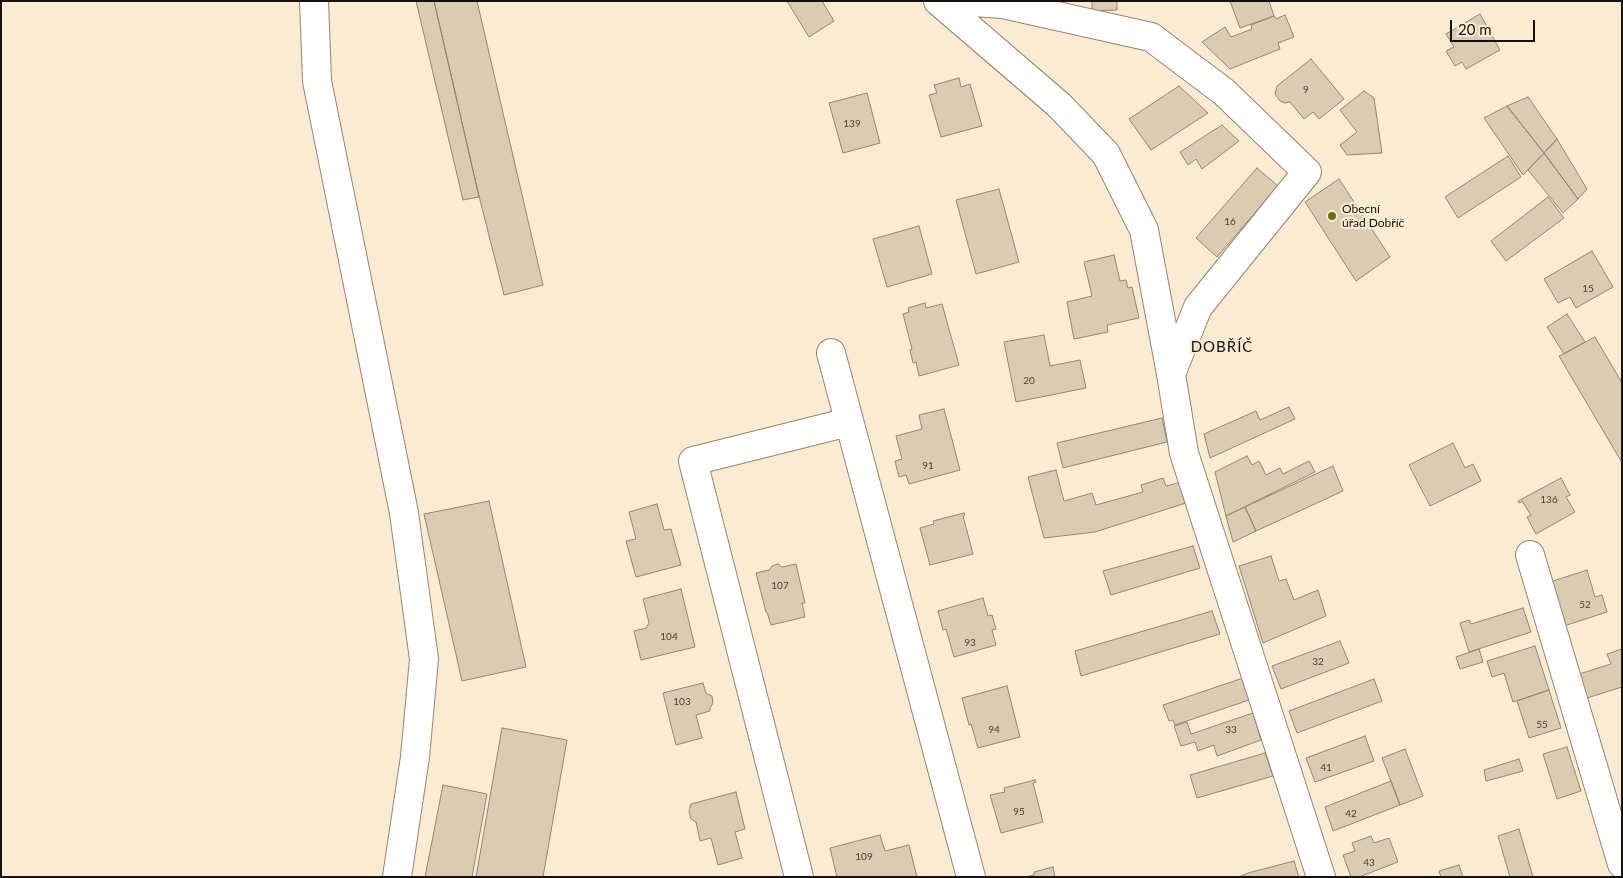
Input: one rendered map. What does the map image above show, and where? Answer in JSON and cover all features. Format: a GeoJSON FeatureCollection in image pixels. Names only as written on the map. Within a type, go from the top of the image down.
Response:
{"type":"FeatureCollection","features":[{"type":"Feature","properties":{"kind":"street"},"geometry":{"type":"LineString","coordinates":[[314,1],[317,81],[404,513],[424,659],[415,757],[397,877]]}},
{"type":"Feature","properties":{"kind":"street"},"geometry":{"type":"LineString","coordinates":[[938,1],[1059,105],[1106,154],[1144,230],[1184,454],[1321,877]]}},
{"type":"Feature","properties":{"kind":"street"},"geometry":{"type":"LineString","coordinates":[[958,1],[1003,4],[1151,37],[1224,92],[1307,172],[1198,307],[1171,374]]}},
{"type":"Feature","properties":{"kind":"street"},"geometry":{"type":"LineString","coordinates":[[831,353],[971,877]]}},
{"type":"Feature","properties":{"kind":"street"},"geometry":{"type":"LineString","coordinates":[[799,877],[693,461],[850,422]]}},
{"type":"Feature","properties":{"kind":"street"},"geometry":{"type":"LineString","coordinates":[[1530,555],[1622,864]]}},
{"type":"Feature","properties":{"kind":"building"},"geometry":{"type":"Polygon","coordinates":[[[416,1],[434,1],[479,197],[463,200],[416,1]]]}},
{"type":"Feature","properties":{"kind":"building"},"geometry":{"type":"Polygon","coordinates":[[[434,1],[477,1],[543,285],[504,295],[434,1]]]}},
{"type":"Feature","properties":{"kind":"building"},"geometry":{"type":"Polygon","coordinates":[[[787,1],[822,1],[834,21],[809,37],[787,1]]]}},
{"type":"Feature","properties":{"kind":"building"},"geometry":{"type":"Polygon","coordinates":[[[1092,1],[1117,1],[1117,10],[1092,11],[1092,1]]]}},
{"type":"Feature","properties":{"kind":"building"},"geometry":{"type":"Polygon","coordinates":[[[1230,1],[1269,1],[1274,16],[1240,28],[1230,1]]]}},
{"type":"Feature","properties":{"kind":"building"},"geometry":{"type":"Polygon","coordinates":[[[1480,14],[1500,50],[1466,69],[1462,62],[1455,66],[1446,51],[1454,47],[1446,34],[1480,14]]]}},
{"type":"Feature","properties":{"kind":"building"},"geometry":{"type":"Polygon","coordinates":[[[1285,15],[1294,37],[1278,43],[1280,49],[1230,69],[1202,42],[1225,27],[1231,37],[1252,29],[1251,25],[1274,16],[1276,19],[1285,15]]]}},
{"type":"Feature","properties":{"kind":"building"},"geometry":{"type":"Polygon","coordinates":[[[1311,59],[1344,99],[1319,119],[1313,112],[1304,119],[1290,102],[1280,101],[1275,94],[1277,86],[1311,59]]]}},
{"type":"Feature","properties":{"kind":"building"},"geometry":{"type":"Polygon","coordinates":[[[959,78],[961,87],[970,84],[982,126],[941,137],[929,95],[937,93],[934,85],[959,78]]]}},
{"type":"Feature","properties":{"kind":"building"},"geometry":{"type":"Polygon","coordinates":[[[1179,86],[1208,113],[1151,150],[1129,119],[1179,86]]]}},
{"type":"Feature","properties":{"kind":"building"},"geometry":{"type":"Polygon","coordinates":[[[1364,91],[1374,98],[1382,153],[1347,155],[1340,145],[1357,132],[1340,110],[1364,91]]]}},
{"type":"Feature","properties":{"kind":"building"},"geometry":{"type":"Polygon","coordinates":[[[867,93],[880,143],[843,153],[829,103],[867,93]]]}},
{"type":"Feature","properties":{"kind":"building"},"geometry":{"type":"Polygon","coordinates":[[[1528,97],[1557,139],[1544,153],[1507,106],[1528,97]]]}},
{"type":"Feature","properties":{"kind":"building"},"geometry":{"type":"Polygon","coordinates":[[[1507,106],[1544,153],[1523,175],[1484,118],[1507,106]]]}},
{"type":"Feature","properties":{"kind":"building"},"geometry":{"type":"Polygon","coordinates":[[[1222,125],[1239,141],[1202,169],[1196,159],[1188,165],[1180,152],[1222,125]]]}},
{"type":"Feature","properties":{"kind":"building"},"geometry":{"type":"Polygon","coordinates":[[[1557,139],[1587,189],[1578,199],[1544,153],[1557,139]]]}},
{"type":"Feature","properties":{"kind":"building"},"geometry":{"type":"Polygon","coordinates":[[[1544,153],[1578,199],[1563,213],[1528,170],[1544,153]]]}},
{"type":"Feature","properties":{"kind":"building"},"geometry":{"type":"Polygon","coordinates":[[[1508,156],[1521,177],[1458,218],[1445,197],[1508,156]]]}},
{"type":"Feature","properties":{"kind":"building"},"geometry":{"type":"Polygon","coordinates":[[[1257,168],[1278,186],[1217,257],[1196,238],[1257,168]]]}},
{"type":"Feature","properties":{"kind":"building"},"geometry":{"type":"Polygon","coordinates":[[[1339,179],[1390,257],[1356,281],[1305,202],[1339,179]]]}},
{"type":"Feature","properties":{"kind":"building"},"geometry":{"type":"Polygon","coordinates":[[[999,189],[1019,262],[976,274],[956,200],[999,189]]]}},
{"type":"Feature","properties":{"kind":"building"},"geometry":{"type":"Polygon","coordinates":[[[1548,197],[1564,218],[1506,261],[1491,241],[1548,197]]]}},
{"type":"Feature","properties":{"kind":"building"},"geometry":{"type":"Polygon","coordinates":[[[919,226],[932,274],[887,287],[873,239],[919,226]]]}},
{"type":"Feature","properties":{"kind":"building"},"geometry":{"type":"Polygon","coordinates":[[[1592,251],[1613,287],[1576,308],[1570,297],[1558,303],[1544,279],[1592,251]]]}},
{"type":"Feature","properties":{"kind":"building"},"geometry":{"type":"Polygon","coordinates":[[[1114,255],[1120,281],[1126,280],[1128,288],[1132,287],[1139,318],[1107,325],[1108,332],[1074,339],[1067,302],[1092,296],[1084,262],[1114,255]]]}},
{"type":"Feature","properties":{"kind":"building"},"geometry":{"type":"Polygon","coordinates":[[[925,303],[926,308],[942,304],[959,365],[919,376],[916,362],[913,363],[910,350],[912,349],[903,314],[909,312],[908,308],[925,303]]]}},
{"type":"Feature","properties":{"kind":"building"},"geometry":{"type":"Polygon","coordinates":[[[1567,314],[1585,342],[1564,354],[1547,327],[1567,314]]]}},
{"type":"Feature","properties":{"kind":"building"},"geometry":{"type":"Polygon","coordinates":[[[1044,335],[1050,366],[1080,360],[1086,388],[1016,402],[1004,342],[1044,335]]]}},
{"type":"Feature","properties":{"kind":"building"},"geometry":{"type":"Polygon","coordinates":[[[1595,337],[1622,383],[1621,461],[1559,356],[1595,337]]]}},
{"type":"Feature","properties":{"kind":"building"},"geometry":{"type":"Polygon","coordinates":[[[1289,407],[1295,419],[1210,458],[1204,434],[1256,411],[1260,420],[1289,407]]]}},
{"type":"Feature","properties":{"kind":"building"},"geometry":{"type":"Polygon","coordinates":[[[944,409],[960,470],[909,484],[906,475],[899,477],[895,461],[902,459],[896,436],[922,429],[919,415],[944,409]]]}},
{"type":"Feature","properties":{"kind":"building"},"geometry":{"type":"Polygon","coordinates":[[[1162,418],[1167,442],[1063,468],[1057,443],[1162,418]]]}},
{"type":"Feature","properties":{"kind":"building"},"geometry":{"type":"Polygon","coordinates":[[[1453,443],[1465,468],[1473,464],[1481,481],[1430,506],[1409,465],[1453,443]]]}},
{"type":"Feature","properties":{"kind":"building"},"geometry":{"type":"Polygon","coordinates":[[[1247,456],[1252,465],[1259,461],[1266,475],[1280,468],[1283,474],[1309,461],[1315,472],[1226,516],[1215,472],[1247,456]]]}},
{"type":"Feature","properties":{"kind":"building"},"geometry":{"type":"Polygon","coordinates":[[[1333,466],[1343,491],[1256,531],[1245,507],[1333,466]]]}},
{"type":"Feature","properties":{"kind":"building"},"geometry":{"type":"Polygon","coordinates":[[[1056,470],[1064,501],[1092,493],[1096,505],[1143,492],[1141,485],[1163,478],[1166,486],[1181,482],[1189,502],[1095,532],[1044,538],[1028,477],[1056,470]]]}},
{"type":"Feature","properties":{"kind":"building"},"geometry":{"type":"Polygon","coordinates":[[[1561,478],[1570,495],[1566,497],[1575,512],[1536,534],[1527,517],[1531,515],[1522,501],[1519,503],[1518,501],[1561,478]]]}},
{"type":"Feature","properties":{"kind":"building"},"geometry":{"type":"Polygon","coordinates":[[[489,501],[526,667],[462,681],[424,514],[489,501]]]}},
{"type":"Feature","properties":{"kind":"building"},"geometry":{"type":"Polygon","coordinates":[[[657,504],[664,530],[671,529],[681,565],[636,577],[626,541],[636,539],[629,512],[657,504]]]}},
{"type":"Feature","properties":{"kind":"building"},"geometry":{"type":"Polygon","coordinates":[[[1245,507],[1256,531],[1233,542],[1226,516],[1245,507]]]}},
{"type":"Feature","properties":{"kind":"building"},"geometry":{"type":"Polygon","coordinates":[[[964,513],[965,515],[963,516],[973,554],[930,565],[920,528],[934,524],[933,521],[964,513]]]}},
{"type":"Feature","properties":{"kind":"building"},"geometry":{"type":"Polygon","coordinates":[[[1193,546],[1200,568],[1111,595],[1103,571],[1193,546]]]}},
{"type":"Feature","properties":{"kind":"building"},"geometry":{"type":"Polygon","coordinates":[[[1271,556],[1279,581],[1286,579],[1294,600],[1318,590],[1326,616],[1263,643],[1239,566],[1271,556]]]}},
{"type":"Feature","properties":{"kind":"building"},"geometry":{"type":"Polygon","coordinates":[[[778,564],[782,567],[796,564],[805,603],[802,603],[805,617],[771,625],[756,573],[769,570],[772,566],[778,564]]]}},
{"type":"Feature","properties":{"kind":"building"},"geometry":{"type":"Polygon","coordinates":[[[1587,570],[1595,597],[1602,595],[1607,612],[1564,626],[1550,582],[1587,570]]]}},
{"type":"Feature","properties":{"kind":"building"},"geometry":{"type":"Polygon","coordinates":[[[681,589],[695,647],[641,660],[634,631],[646,628],[649,623],[643,599],[681,589]]]}},
{"type":"Feature","properties":{"kind":"building"},"geometry":{"type":"Polygon","coordinates":[[[983,598],[988,616],[992,615],[996,629],[992,630],[996,645],[954,657],[946,629],[943,630],[938,611],[983,598]]]}},
{"type":"Feature","properties":{"kind":"building"},"geometry":{"type":"Polygon","coordinates":[[[1523,608],[1531,632],[1469,652],[1460,623],[1469,620],[1471,624],[1523,608]]]}},
{"type":"Feature","properties":{"kind":"building"},"geometry":{"type":"Polygon","coordinates":[[[1212,611],[1220,634],[1081,676],[1075,651],[1212,611]]]}},
{"type":"Feature","properties":{"kind":"building"},"geometry":{"type":"Polygon","coordinates":[[[1340,641],[1349,663],[1281,689],[1272,666],[1340,641]]]}},
{"type":"Feature","properties":{"kind":"building"},"geometry":{"type":"Polygon","coordinates":[[[1535,646],[1549,690],[1513,702],[1504,673],[1492,677],[1487,661],[1535,646]]]}},
{"type":"Feature","properties":{"kind":"building"},"geometry":{"type":"Polygon","coordinates":[[[1479,649],[1483,662],[1460,669],[1456,657],[1479,649]]]}},
{"type":"Feature","properties":{"kind":"building"},"geometry":{"type":"Polygon","coordinates":[[[1622,649],[1622,687],[1587,698],[1579,674],[1611,664],[1607,654],[1622,649]]]}},
{"type":"Feature","properties":{"kind":"building"},"geometry":{"type":"Polygon","coordinates":[[[1243,678],[1249,700],[1175,725],[1173,720],[1169,721],[1163,705],[1243,678]]]}},
{"type":"Feature","properties":{"kind":"building"},"geometry":{"type":"Polygon","coordinates":[[[1374,679],[1382,701],[1297,733],[1289,711],[1374,679]]]}},
{"type":"Feature","properties":{"kind":"building"},"geometry":{"type":"Polygon","coordinates":[[[703,683],[706,693],[712,696],[713,703],[710,711],[696,715],[702,738],[676,745],[663,693],[703,683]]]}},
{"type":"Feature","properties":{"kind":"building"},"geometry":{"type":"Polygon","coordinates":[[[1007,686],[1020,737],[978,748],[971,724],[969,725],[962,698],[1007,686]]]}},
{"type":"Feature","properties":{"kind":"building"},"geometry":{"type":"Polygon","coordinates":[[[1549,690],[1561,728],[1529,738],[1517,701],[1549,690]]]}},
{"type":"Feature","properties":{"kind":"building"},"geometry":{"type":"Polygon","coordinates":[[[1253,713],[1261,740],[1217,756],[1214,745],[1198,751],[1195,742],[1181,746],[1174,726],[1187,722],[1191,734],[1253,713]]]}},
{"type":"Feature","properties":{"kind":"building"},"geometry":{"type":"Polygon","coordinates":[[[502,728],[567,740],[543,877],[476,877],[502,728]]]}},
{"type":"Feature","properties":{"kind":"building"},"geometry":{"type":"Polygon","coordinates":[[[1365,736],[1374,761],[1315,782],[1306,758],[1365,736]]]}},
{"type":"Feature","properties":{"kind":"building"},"geometry":{"type":"Polygon","coordinates":[[[1567,747],[1581,791],[1557,799],[1543,754],[1567,747]]]}},
{"type":"Feature","properties":{"kind":"building"},"geometry":{"type":"Polygon","coordinates":[[[1405,749],[1423,796],[1400,805],[1382,758],[1405,749]]]}},
{"type":"Feature","properties":{"kind":"building"},"geometry":{"type":"Polygon","coordinates":[[[1265,753],[1273,776],[1197,798],[1190,775],[1265,753]]]}},
{"type":"Feature","properties":{"kind":"building"},"geometry":{"type":"Polygon","coordinates":[[[1519,759],[1523,771],[1486,781],[1484,770],[1519,759]]]}},
{"type":"Feature","properties":{"kind":"building"},"geometry":{"type":"Polygon","coordinates":[[[1035,780],[1036,782],[1033,783],[1043,822],[1001,833],[990,795],[1005,792],[1004,788],[1035,780]]]}},
{"type":"Feature","properties":{"kind":"building"},"geometry":{"type":"Polygon","coordinates":[[[1391,781],[1400,805],[1333,831],[1325,807],[1391,781]]]}},
{"type":"Feature","properties":{"kind":"building"},"geometry":{"type":"Polygon","coordinates":[[[443,785],[487,794],[472,877],[425,877],[443,785]]]}},
{"type":"Feature","properties":{"kind":"building"},"geometry":{"type":"Polygon","coordinates":[[[736,792],[745,829],[735,832],[742,858],[718,865],[711,838],[700,841],[696,822],[691,819],[689,811],[691,804],[736,792]]]}},
{"type":"Feature","properties":{"kind":"building"},"geometry":{"type":"Polygon","coordinates":[[[1519,829],[1533,877],[1510,877],[1498,836],[1519,829]]]}},
{"type":"Feature","properties":{"kind":"building"},"geometry":{"type":"Polygon","coordinates":[[[880,835],[885,851],[909,845],[917,877],[837,877],[830,848],[880,835]]]}},
{"type":"Feature","properties":{"kind":"building"},"geometry":{"type":"Polygon","coordinates":[[[1371,836],[1374,843],[1389,838],[1398,862],[1359,877],[1351,877],[1343,855],[1355,851],[1352,843],[1371,836]]]}},
{"type":"Feature","properties":{"kind":"building"},"geometry":{"type":"Polygon","coordinates":[[[1294,861],[1299,877],[1239,877],[1248,873],[1294,861]]]}},
{"type":"Feature","properties":{"kind":"building"},"geometry":{"type":"Polygon","coordinates":[[[1459,865],[1463,877],[1441,877],[1439,871],[1459,865]]]}},
{"type":"Feature","properties":{"kind":"building"},"geometry":{"type":"Polygon","coordinates":[[[1053,867],[1055,877],[1025,877],[1034,875],[1034,872],[1053,867]]]}},
{"type":"Feature","properties":{"kind":"place","name":"Obecní úřad Dobříč"},"geometry":{"type":"Point","coordinates":[1332,216]}},
{"type":"Feature","properties":{"kind":"district","name":"DOBŘÍČ"},"geometry":{"type":"Point","coordinates":[1222,347]}}]}
